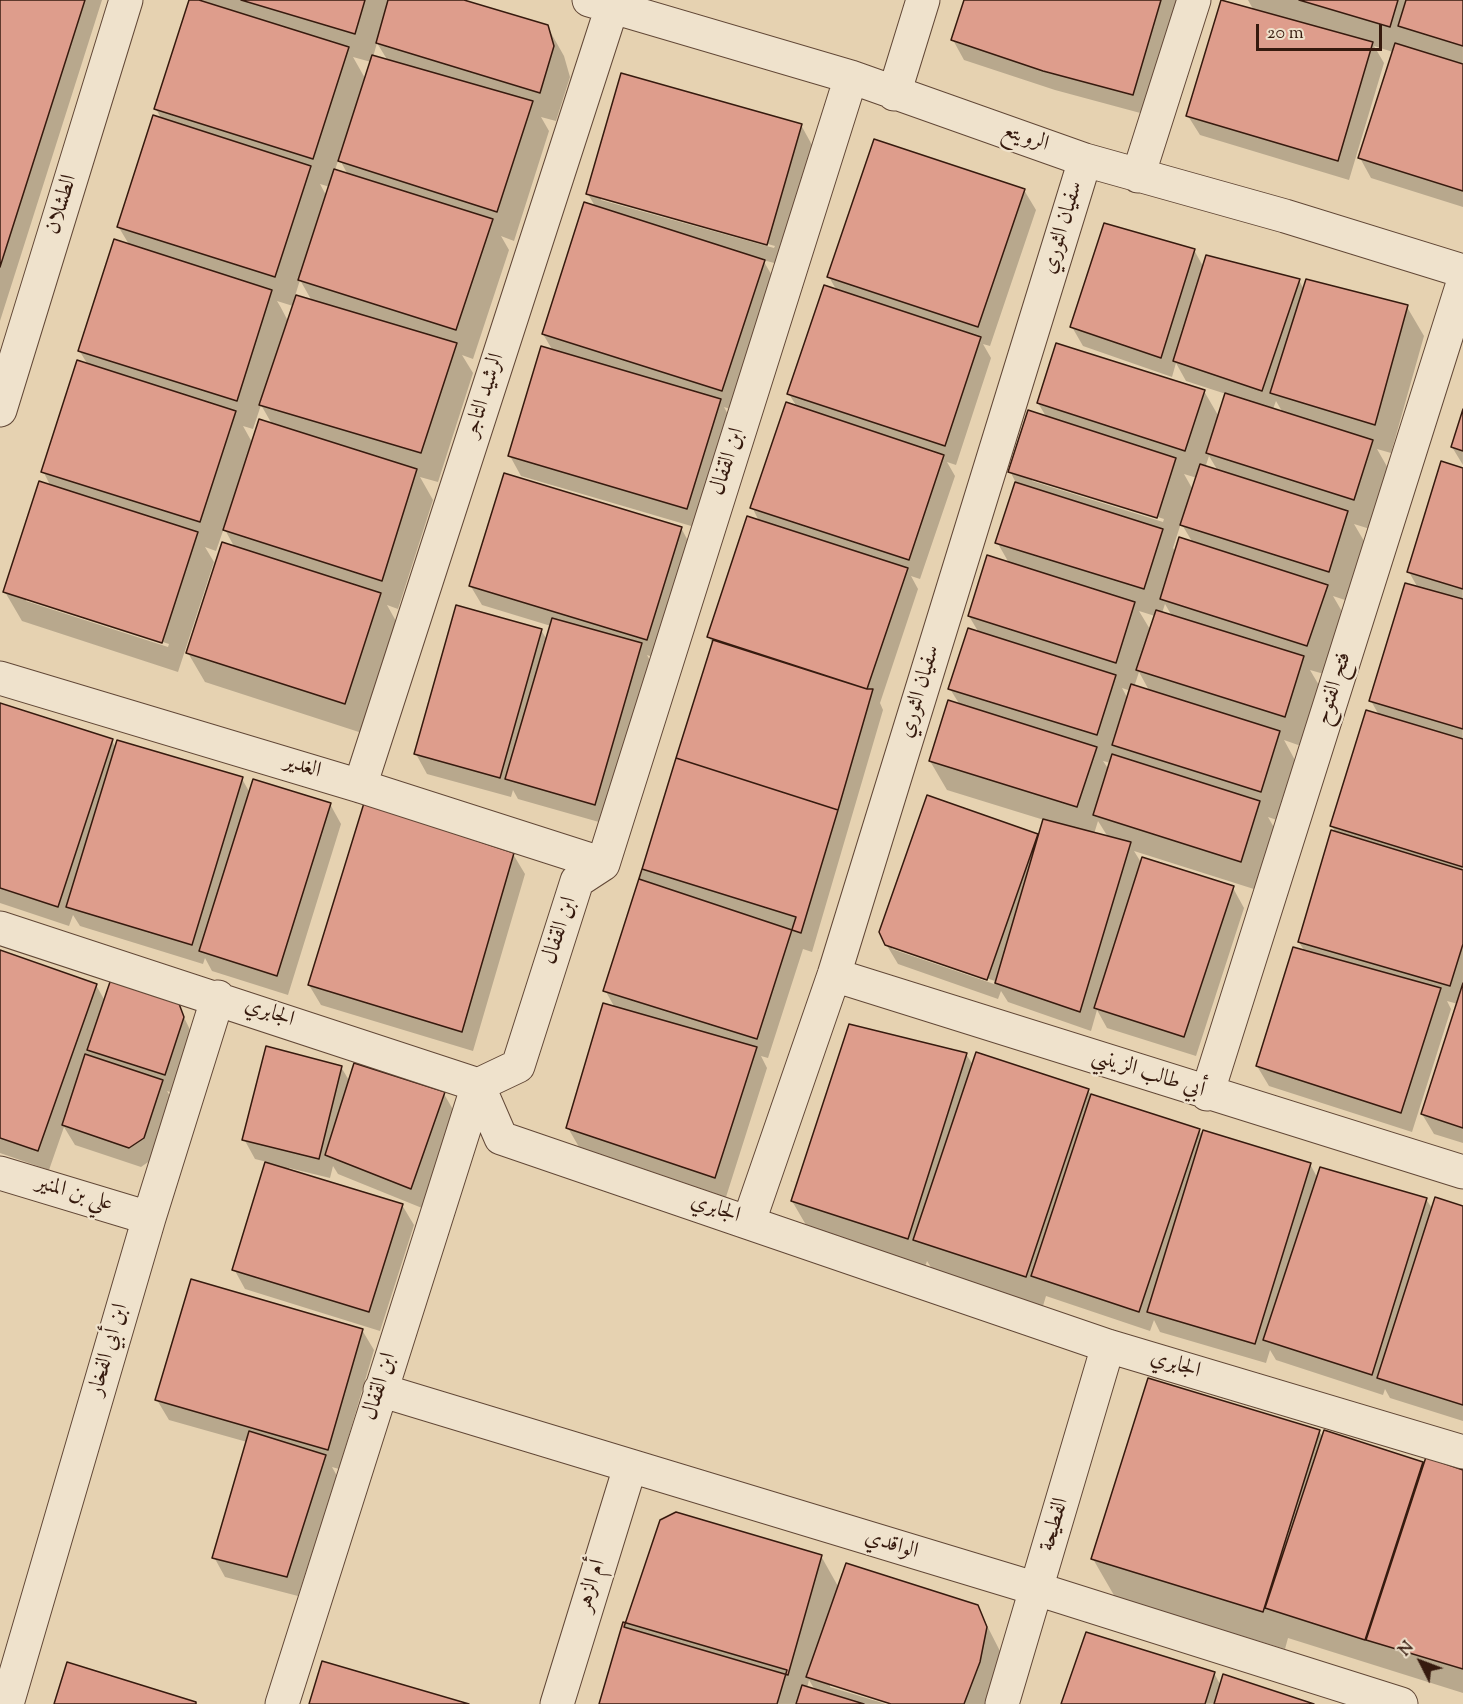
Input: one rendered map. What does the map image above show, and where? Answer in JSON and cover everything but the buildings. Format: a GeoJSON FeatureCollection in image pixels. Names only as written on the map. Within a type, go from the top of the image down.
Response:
{"type":"FeatureCollection","features":[{"type":"Feature","properties":{"kind":"street","name":"الطشلان"},"geometry":{"type":"LineString","coordinates":[[0,410],[126,0]]}},
{"type":"Feature","properties":{"kind":"street"},"geometry":{"type":"LineString","coordinates":[[894,94],[923,0]]}},
{"type":"Feature","properties":{"kind":"street"},"geometry":{"type":"LineString","coordinates":[[1138,176],[1194,0]]}},
{"type":"Feature","properties":{"kind":"street","name":"الرويتع"},"geometry":{"type":"LineString","coordinates":[[601,3],[649,9],[851,77],[1085,160],[1285,216],[1463,271]]}},
{"type":"Feature","properties":{"kind":"street","name":"الرشيد التاجر"},"geometry":{"type":"LineString","coordinates":[[360,786],[601,3]]}},
{"type":"Feature","properties":{"kind":"street","name":"ابن القفال"},"geometry":{"type":"LineString","coordinates":[[282,1704],[478,1084],[518,1066],[577,881],[603,864],[851,77]]}},
{"type":"Feature","properties":{"kind":"street","name":"سفيان الثوري"},"geometry":{"type":"LineString","coordinates":[[748,1221],[834,975],[1085,160]]}},
{"type":"Feature","properties":{"kind":"street","name":"فتح الفتوح"},"geometry":{"type":"LineString","coordinates":[[1207,1094],[1463,283]]}},
{"type":"Feature","properties":{"kind":"street","name":"الغدير"},"geometry":{"type":"LineString","coordinates":[[0,678],[360,786],[603,864]]}},
{"type":"Feature","properties":{"kind":"street","name":"الجابري"},"geometry":{"type":"LineString","coordinates":[[0,927],[478,1084],[501,1138],[1108,1346],[1463,1452]]}},
{"type":"Feature","properties":{"kind":"street","name":"أبي طالب الزينبي"},"geometry":{"type":"LineString","coordinates":[[834,975],[1207,1094],[1463,1172]]}},
{"type":"Feature","properties":{"kind":"street","name":"ابن أبي الفخار"},"geometry":{"type":"LineString","coordinates":[[7,1704],[149,1218],[218,997]]}},
{"type":"Feature","properties":{"kind":"street","name":"علي بن المنير"},"geometry":{"type":"LineString","coordinates":[[0,1173],[149,1218]]}},
{"type":"Feature","properties":{"kind":"street","name":"الفطيحة"},"geometry":{"type":"LineString","coordinates":[[1002,1704],[1108,1346]]}},
{"type":"Feature","properties":{"kind":"street","name":"الواقدي"},"geometry":{"type":"LineString","coordinates":[[380,1390],[1037,1589],[1401,1704]]}},
{"type":"Feature","properties":{"kind":"street","name":"أم الزهر"},"geometry":{"type":"LineString","coordinates":[[557,1704],[630,1467]]}}]}
